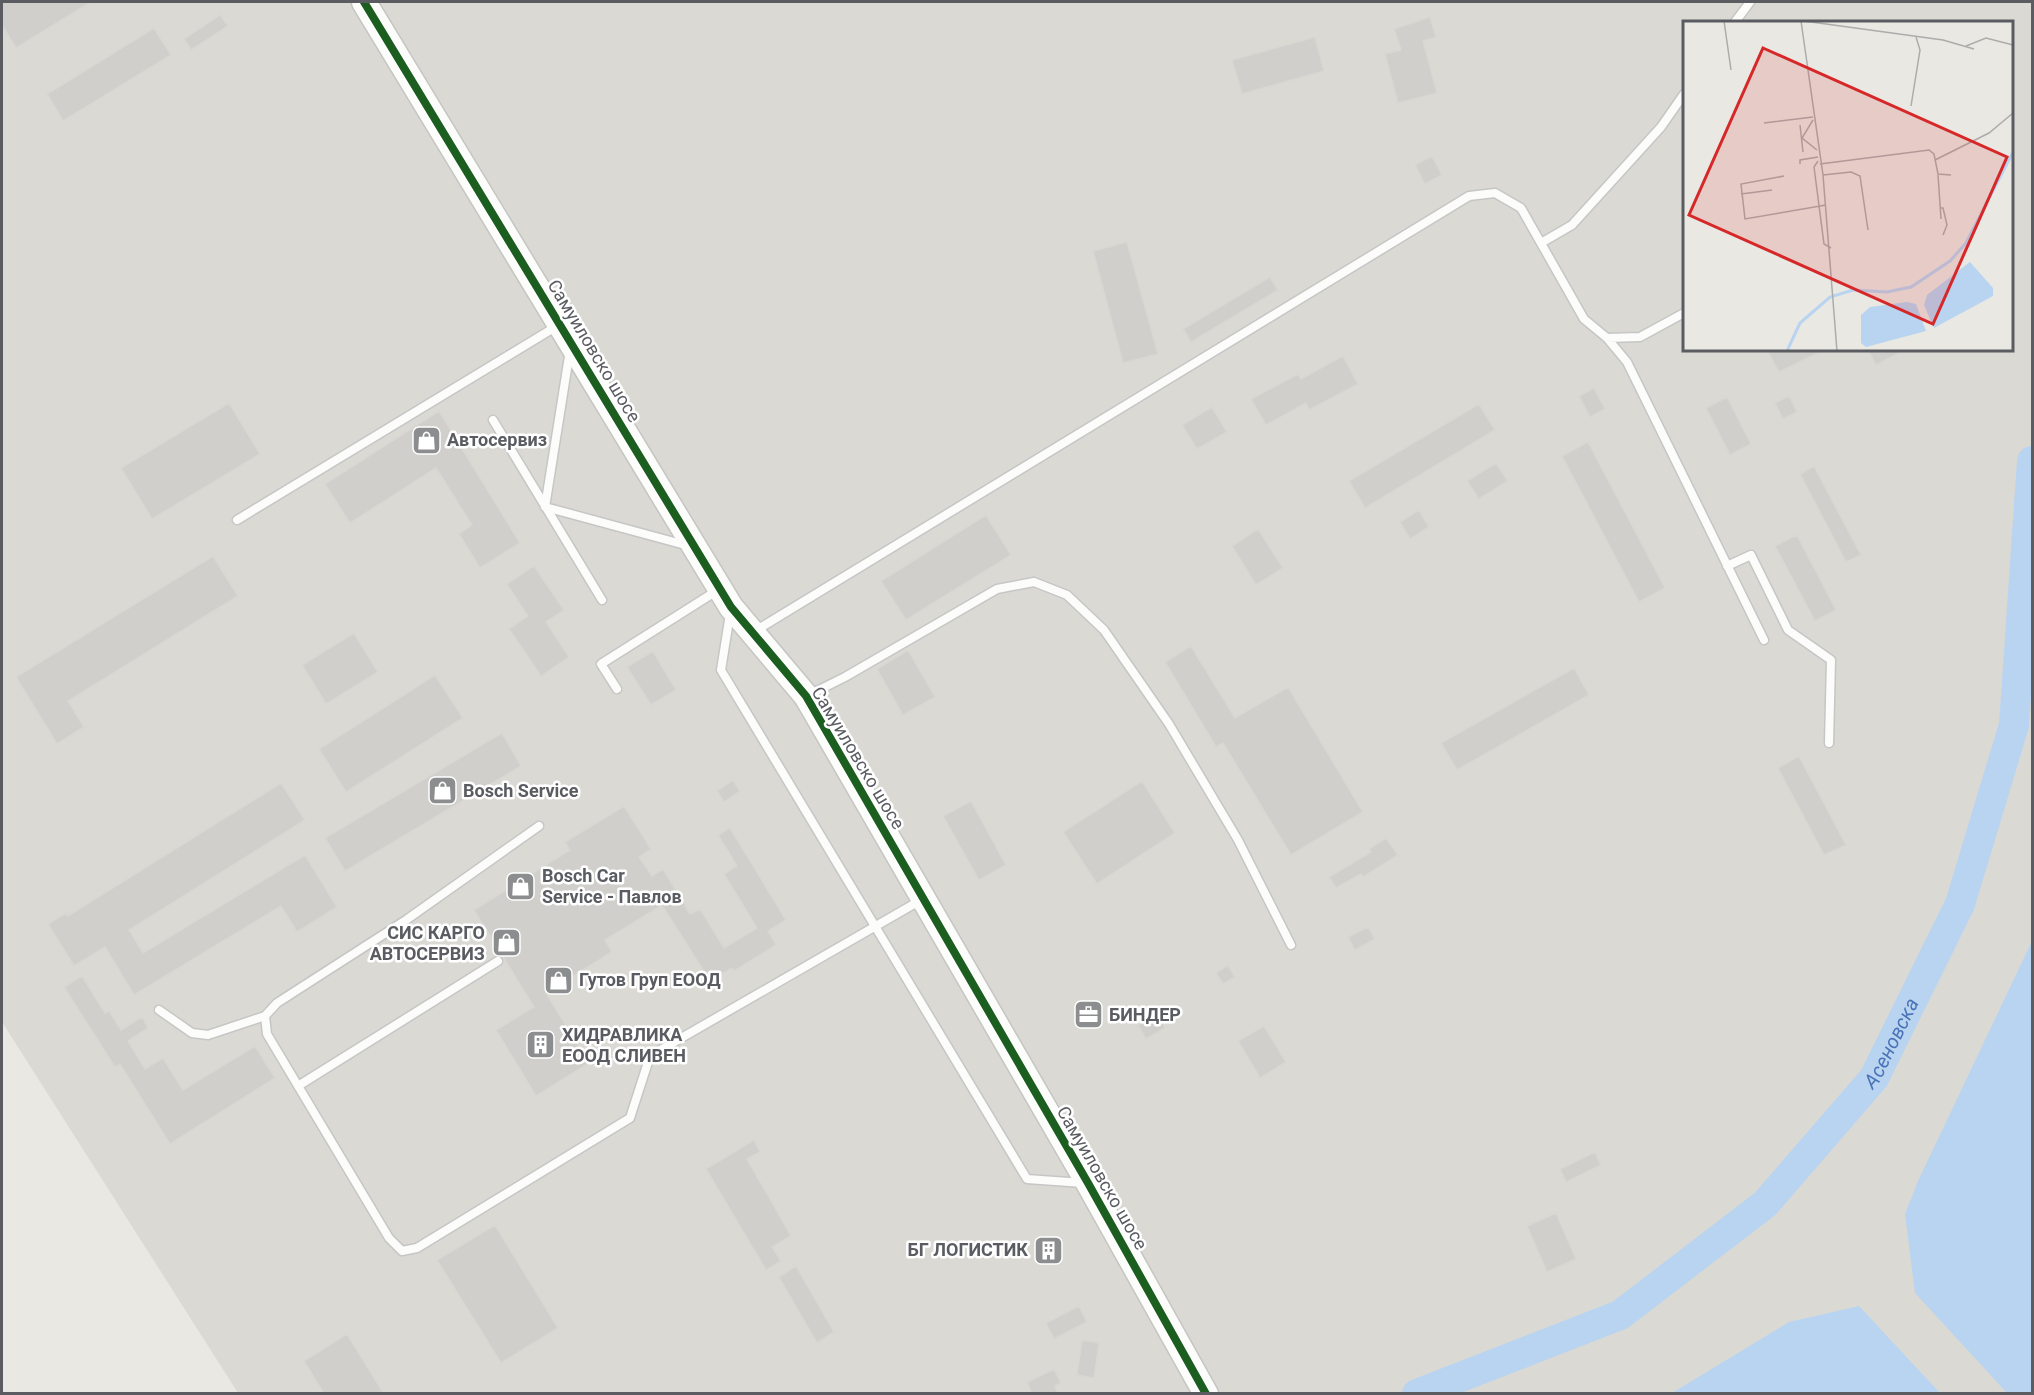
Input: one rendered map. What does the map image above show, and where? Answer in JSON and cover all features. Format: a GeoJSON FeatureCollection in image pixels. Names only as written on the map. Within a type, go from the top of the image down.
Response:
{"type":"FeatureCollection","features":[{"type":"Feature","properties":{"kind":"street","name":"Самуиловско шосе"},"geometry":{"type":"LineString","coordinates":[[364,2],[726,598],[806,696],[1088,1183],[1206,1394]]}},
{"type":"Feature","properties":{"kind":"lane"},"geometry":{"type":"LineString","coordinates":[[1737,21],[1750,2]]}},
{"type":"Feature","properties":{"kind":"lane"},"geometry":{"type":"LineString","coordinates":[[1541,243],[1572,225],[1661,128],[1683,95]]}},
{"type":"Feature","properties":{"kind":"lane"},"geometry":{"type":"LineString","coordinates":[[752,632],[1469,196],[1495,193],[1521,208],[1584,319],[1607,338],[1627,362],[1764,640]]}},
{"type":"Feature","properties":{"kind":"lane"},"geometry":{"type":"LineString","coordinates":[[1607,338],[1640,337],[1683,314]]}},
{"type":"Feature","properties":{"kind":"lane"},"geometry":{"type":"LineString","coordinates":[[545,507],[565,333]]}},
{"type":"Feature","properties":{"kind":"lane"},"geometry":{"type":"LineString","coordinates":[[237,520],[565,333]]}},
{"type":"Feature","properties":{"kind":"lane"},"geometry":{"type":"LineString","coordinates":[[493,420],[602,600]]}},
{"type":"Feature","properties":{"kind":"lane"},"geometry":{"type":"LineString","coordinates":[[545,507],[695,548]]}},
{"type":"Feature","properties":{"kind":"lane"},"geometry":{"type":"LineString","coordinates":[[1727,566],[1751,555],[1788,630],[1831,660],[1829,743]]}},
{"type":"Feature","properties":{"kind":"lane"},"geometry":{"type":"LineString","coordinates":[[806,696],[997,589],[1034,582],[1067,595],[1104,630],[1169,724],[1238,840],[1291,945]]}},
{"type":"Feature","properties":{"kind":"lane"},"geometry":{"type":"LineString","coordinates":[[617,689],[601,664],[726,598]]}},
{"type":"Feature","properties":{"kind":"lane"},"geometry":{"type":"LineString","coordinates":[[726,598],[721,670],[1028,1179],[1088,1183]]}},
{"type":"Feature","properties":{"kind":"lane"},"geometry":{"type":"LineString","coordinates":[[159,1010],[192,1033],[208,1035],[266,1016],[278,1003],[406,920],[539,826]]}},
{"type":"Feature","properties":{"kind":"lane"},"geometry":{"type":"LineString","coordinates":[[266,1016],[267,1034],[389,1238],[402,1251],[417,1248],[630,1118],[650,1056],[923,899]]}},
{"type":"Feature","properties":{"kind":"lane"},"geometry":{"type":"LineString","coordinates":[[298,1086],[498,961]]}},
{"type":"Feature","properties":{"kind":"shaded area"},"geometry":{"type":"Polygon","coordinates":[[[2,2],[2032,2],[2032,1393],[238,1393],[2,1022],[2,2]]]}},
{"type":"Feature","properties":{"kind":"water"},"geometry":{"type":"Polygon","coordinates":[[[2032,941],[2032,1393],[2007,1393],[1915,1293],[1905,1214],[1918,1181],[2032,941]]]}},
{"type":"Feature","properties":{"kind":"water"},"geometry":{"type":"Polygon","coordinates":[[[1859,1306],[1940,1393],[1672,1393],[1789,1322],[1859,1306]]]}},
{"type":"Feature","properties":{"kind":"building"},"geometry":{"type":"Polygon","coordinates":[[[2,2],[91,2],[16,48],[2,25],[2,2]]]}},
{"type":"Feature","properties":{"kind":"building"},"geometry":{"type":"Polygon","coordinates":[[[220,15],[228,26],[191,50],[184,39],[220,15]]]}},
{"type":"Feature","properties":{"kind":"building"},"geometry":{"type":"Polygon","coordinates":[[[1430,17],[1436,37],[1423,41],[1437,93],[1398,103],[1385,54],[1401,50],[1394,29],[1430,17]]]}},
{"type":"Feature","properties":{"kind":"building"},"geometry":{"type":"Polygon","coordinates":[[[154,28],[171,55],[63,121],[47,94],[154,28]]]}},
{"type":"Feature","properties":{"kind":"building"},"geometry":{"type":"Polygon","coordinates":[[[1315,37],[1324,71],[1242,94],[1232,60],[1315,37]]]}},
{"type":"Feature","properties":{"kind":"building"},"geometry":{"type":"Polygon","coordinates":[[[1432,156],[1442,175],[1425,184],[1415,165],[1432,156]]]}},
{"type":"Feature","properties":{"kind":"building"},"geometry":{"type":"Polygon","coordinates":[[[1127,242],[1158,354],[1123,363],[1093,251],[1127,242]]]}},
{"type":"Feature","properties":{"kind":"building"},"geometry":{"type":"Polygon","coordinates":[[[1270,277],[1278,290],[1191,342],[1183,329],[1270,277]]]}},
{"type":"Feature","properties":{"kind":"building"},"geometry":{"type":"Polygon","coordinates":[[[1768,351],[1822,351],[1779,372],[1768,351]]]}},
{"type":"Feature","properties":{"kind":"building"},"geometry":{"type":"Polygon","coordinates":[[[1869,351],[1903,351],[1876,365],[1869,351]]]}},
{"type":"Feature","properties":{"kind":"building"},"geometry":{"type":"Polygon","coordinates":[[[1343,356],[1358,384],[1309,410],[1306,403],[1266,425],[1251,399],[1298,374],[1301,379],[1343,356]]]}},
{"type":"Feature","properties":{"kind":"building"},"geometry":{"type":"Polygon","coordinates":[[[1594,388],[1605,409],[1590,417],[1579,396],[1594,388]]]}},
{"type":"Feature","properties":{"kind":"building"},"geometry":{"type":"Polygon","coordinates":[[[1789,396],[1797,412],[1783,419],[1775,403],[1789,396]]]}},
{"type":"Feature","properties":{"kind":"building"},"geometry":{"type":"Polygon","coordinates":[[[1727,397],[1751,444],[1730,455],[1706,408],[1727,397]]]}},
{"type":"Feature","properties":{"kind":"building"},"geometry":{"type":"Polygon","coordinates":[[[229,403],[260,454],[152,519],[121,468],[229,403]]]}},
{"type":"Feature","properties":{"kind":"building"},"geometry":{"type":"Polygon","coordinates":[[[1479,404],[1495,430],[1365,508],[1349,481],[1479,404]]]}},
{"type":"Feature","properties":{"kind":"building"},"geometry":{"type":"Polygon","coordinates":[[[1212,407],[1227,432],[1197,449],[1182,425],[1212,407]]]}},
{"type":"Feature","properties":{"kind":"building","name":"Автосервиз"},"geometry":{"type":"Polygon","coordinates":[[[439,411],[520,543],[480,568],[459,534],[472,525],[436,468],[350,523],[325,484],[439,411]]]}},
{"type":"Feature","properties":{"kind":"building"},"geometry":{"type":"Polygon","coordinates":[[[1588,442],[1665,588],[1639,602],[1562,456],[1588,442]]]}},
{"type":"Feature","properties":{"kind":"building"},"geometry":{"type":"Polygon","coordinates":[[[1496,463],[1508,481],[1479,499],[1467,481],[1496,463]]]}},
{"type":"Feature","properties":{"kind":"building"},"geometry":{"type":"Polygon","coordinates":[[[1814,466],[1861,555],[1846,562],[1800,474],[1814,466]]]}},
{"type":"Feature","properties":{"kind":"building"},"geometry":{"type":"Polygon","coordinates":[[[1419,510],[1429,527],[1410,539],[1400,522],[1419,510]]]}},
{"type":"Feature","properties":{"kind":"building"},"geometry":{"type":"Polygon","coordinates":[[[986,515],[1011,555],[906,620],[881,581],[986,515]]]}},
{"type":"Feature","properties":{"kind":"building"},"geometry":{"type":"Polygon","coordinates":[[[1258,529],[1283,568],[1256,585],[1232,546],[1258,529]]]}},
{"type":"Feature","properties":{"kind":"building"},"geometry":{"type":"Polygon","coordinates":[[[1797,535],[1836,610],[1815,621],[1775,546],[1797,535]]]}},
{"type":"Feature","properties":{"kind":"building"},"geometry":{"type":"Polygon","coordinates":[[[213,556],[238,596],[68,701],[84,727],[57,744],[16,677],[213,556]]]}},
{"type":"Feature","properties":{"kind":"building"},"geometry":{"type":"Polygon","coordinates":[[[534,566],[564,610],[546,622],[569,657],[541,676],[509,629],[528,616],[507,584],[534,566]]]}},
{"type":"Feature","properties":{"kind":"building"},"geometry":{"type":"Polygon","coordinates":[[[354,633],[378,672],[326,704],[302,665],[354,633]]]}},
{"type":"Feature","properties":{"kind":"building"},"geometry":{"type":"Polygon","coordinates":[[[1191,646],[1235,718],[1288,687],[1363,812],[1291,855],[1223,743],[1216,747],[1165,662],[1191,646]]]}},
{"type":"Feature","properties":{"kind":"building"},"geometry":{"type":"Polygon","coordinates":[[[908,650],[935,697],[903,715],[877,669],[908,650]]]}},
{"type":"Feature","properties":{"kind":"building"},"geometry":{"type":"Polygon","coordinates":[[[653,651],[676,690],[651,705],[627,667],[653,651]]]}},
{"type":"Feature","properties":{"kind":"building"},"geometry":{"type":"Polygon","coordinates":[[[1574,668],[1589,695],[1457,770],[1441,743],[1574,668]]]}},
{"type":"Feature","properties":{"kind":"building"},"geometry":{"type":"Polygon","coordinates":[[[435,675],[463,718],[346,792],[319,749],[435,675]]]}},
{"type":"Feature","properties":{"kind":"building","name":"Bosch Service"},"geometry":{"type":"Polygon","coordinates":[[[502,733],[521,766],[345,871],[325,838],[502,733]]]}},
{"type":"Feature","properties":{"kind":"building"},"geometry":{"type":"Polygon","coordinates":[[[1799,756],[1846,845],[1824,855],[1778,768],[1799,756]]]}},
{"type":"Feature","properties":{"kind":"building"},"geometry":{"type":"Polygon","coordinates":[[[733,780],[740,791],[724,802],[717,791],[733,780]]]}},
{"type":"Feature","properties":{"kind":"building"},"geometry":{"type":"Polygon","coordinates":[[[1142,781],[1175,833],[1097,884],[1063,832],[1142,781]]]}},
{"type":"Feature","properties":{"kind":"building"},"geometry":{"type":"Polygon","coordinates":[[[281,783],[305,820],[129,930],[143,953],[305,855],[337,907],[297,932],[281,906],[134,995],[105,947],[74,966],[48,924],[66,913],[68,916],[281,783]]]}},
{"type":"Feature","properties":{"kind":"building"},"geometry":{"type":"Polygon","coordinates":[[[971,801],[1006,865],[979,880],[943,816],[971,801]]]}},
{"type":"Feature","properties":{"kind":"building"},"geometry":{"type":"Polygon","coordinates":[[[624,806],[651,849],[639,857],[652,876],[663,869],[690,914],[700,909],[724,948],[757,928],[724,874],[737,866],[718,835],[730,828],[786,920],[768,931],[776,945],[734,971],[732,968],[710,981],[662,905],[605,940],[612,952],[546,993],[589,1063],[536,1096],[496,1030],[534,1007],[474,910],[570,850],[565,842],[624,806]]]}},
{"type":"Feature","properties":{"kind":"building"},"geometry":{"type":"Polygon","coordinates":[[[1386,838],[1398,855],[1363,877],[1361,874],[1336,888],[1329,877],[1371,852],[1369,849],[1386,838]]]}},
{"type":"Feature","properties":{"kind":"building"},"geometry":{"type":"Polygon","coordinates":[[[1368,927],[1375,939],[1355,950],[1348,937],[1368,927]]]}},
{"type":"Feature","properties":{"kind":"building"},"geometry":{"type":"Polygon","coordinates":[[[1228,965],[1235,977],[1223,984],[1216,973],[1228,965]]]}},
{"type":"Feature","properties":{"kind":"building"},"geometry":{"type":"Polygon","coordinates":[[[82,976],[105,1013],[109,1011],[121,1030],[142,1017],[148,1028],[128,1041],[145,1069],[163,1058],[183,1090],[255,1046],[275,1078],[170,1144],[120,1064],[115,1067],[64,987],[82,976]]]}},
{"type":"Feature","properties":{"kind":"building"},"geometry":{"type":"Polygon","coordinates":[[[1158,1014],[1165,1028],[1146,1039],[1138,1025],[1158,1014]]]}},
{"type":"Feature","properties":{"kind":"building"},"geometry":{"type":"Polygon","coordinates":[[[1264,1026],[1286,1062],[1260,1078],[1238,1041],[1264,1026]]]}},
{"type":"Feature","properties":{"kind":"building"},"geometry":{"type":"Polygon","coordinates":[[[754,1140],[760,1152],[747,1159],[791,1236],[772,1247],[781,1261],[766,1270],[706,1169],[754,1140]]]}},
{"type":"Feature","properties":{"kind":"building"},"geometry":{"type":"Polygon","coordinates":[[[1595,1152],[1601,1165],[1566,1182],[1560,1169],[1595,1152]]]}},
{"type":"Feature","properties":{"kind":"building"},"geometry":{"type":"Polygon","coordinates":[[[1556,1213],[1576,1259],[1547,1272],[1527,1226],[1556,1213]]]}},
{"type":"Feature","properties":{"kind":"building"},"geometry":{"type":"Polygon","coordinates":[[[495,1225],[558,1328],[501,1363],[437,1260],[495,1225]]]}},
{"type":"Feature","properties":{"kind":"building"},"geometry":{"type":"Polygon","coordinates":[[[796,1266],[834,1332],[817,1343],[779,1277],[796,1266]]]}},
{"type":"Feature","properties":{"kind":"building"},"geometry":{"type":"Polygon","coordinates":[[[1079,1306],[1087,1322],[1054,1339],[1046,1323],[1079,1306]]]}},
{"type":"Feature","properties":{"kind":"building"},"geometry":{"type":"Polygon","coordinates":[[[347,1334],[384,1394],[324,1394],[304,1361],[347,1334]]]}},
{"type":"Feature","properties":{"kind":"building"},"geometry":{"type":"Polygon","coordinates":[[[1082,1340],[1099,1343],[1094,1378],[1077,1375],[1082,1340]]]}},
{"type":"Feature","properties":{"kind":"building"},"geometry":{"type":"Polygon","coordinates":[[[1054,1369],[1061,1383],[1055,1386],[1058,1394],[1032,1394],[1027,1382],[1054,1369]]]}},
{"type":"Feature","properties":{"kind":"waterway","name":"Асеновска"},"geometry":{"type":"LineString","coordinates":[[1417,1394],[1620,1315],[1765,1204],[1874,1078],[1960,904],[2014,725],[2032,461]]}},
{"type":"Feature","properties":{"kind":"cycle path"},"geometry":{"type":"LineString","coordinates":[[364,2],[731,607],[806,696],[1088,1183],[1206,1394]]}},
{"type":"Feature","properties":{"kind":"place","name":"Автосервиз"},"geometry":{"type":"Point","coordinates":[426,440]}},
{"type":"Feature","properties":{"kind":"place","name":"Bosch Service"},"geometry":{"type":"Point","coordinates":[442,791]}},
{"type":"Feature","properties":{"kind":"place","name":"Bosch Car Service - Павлов"},"geometry":{"type":"Point","coordinates":[521,886]}},
{"type":"Feature","properties":{"kind":"place","name":"СИС КАРГО АВТОСЕРВИЗ"},"geometry":{"type":"Point","coordinates":[506,943]}},
{"type":"Feature","properties":{"kind":"place","name":"Гутов Груп ЕООД"},"geometry":{"type":"Point","coordinates":[558,980]}},
{"type":"Feature","properties":{"kind":"place","name":"БИНДЕР"},"geometry":{"type":"Point","coordinates":[1088,1015]}},
{"type":"Feature","properties":{"kind":"place","name":"ХИДРАВЛИКА ЕООД СЛИВЕН"},"geometry":{"type":"Point","coordinates":[541,1045]}},
{"type":"Feature","properties":{"kind":"place","name":"БГ ЛОГИСТИК"},"geometry":{"type":"Point","coordinates":[1049,1250]}}]}
